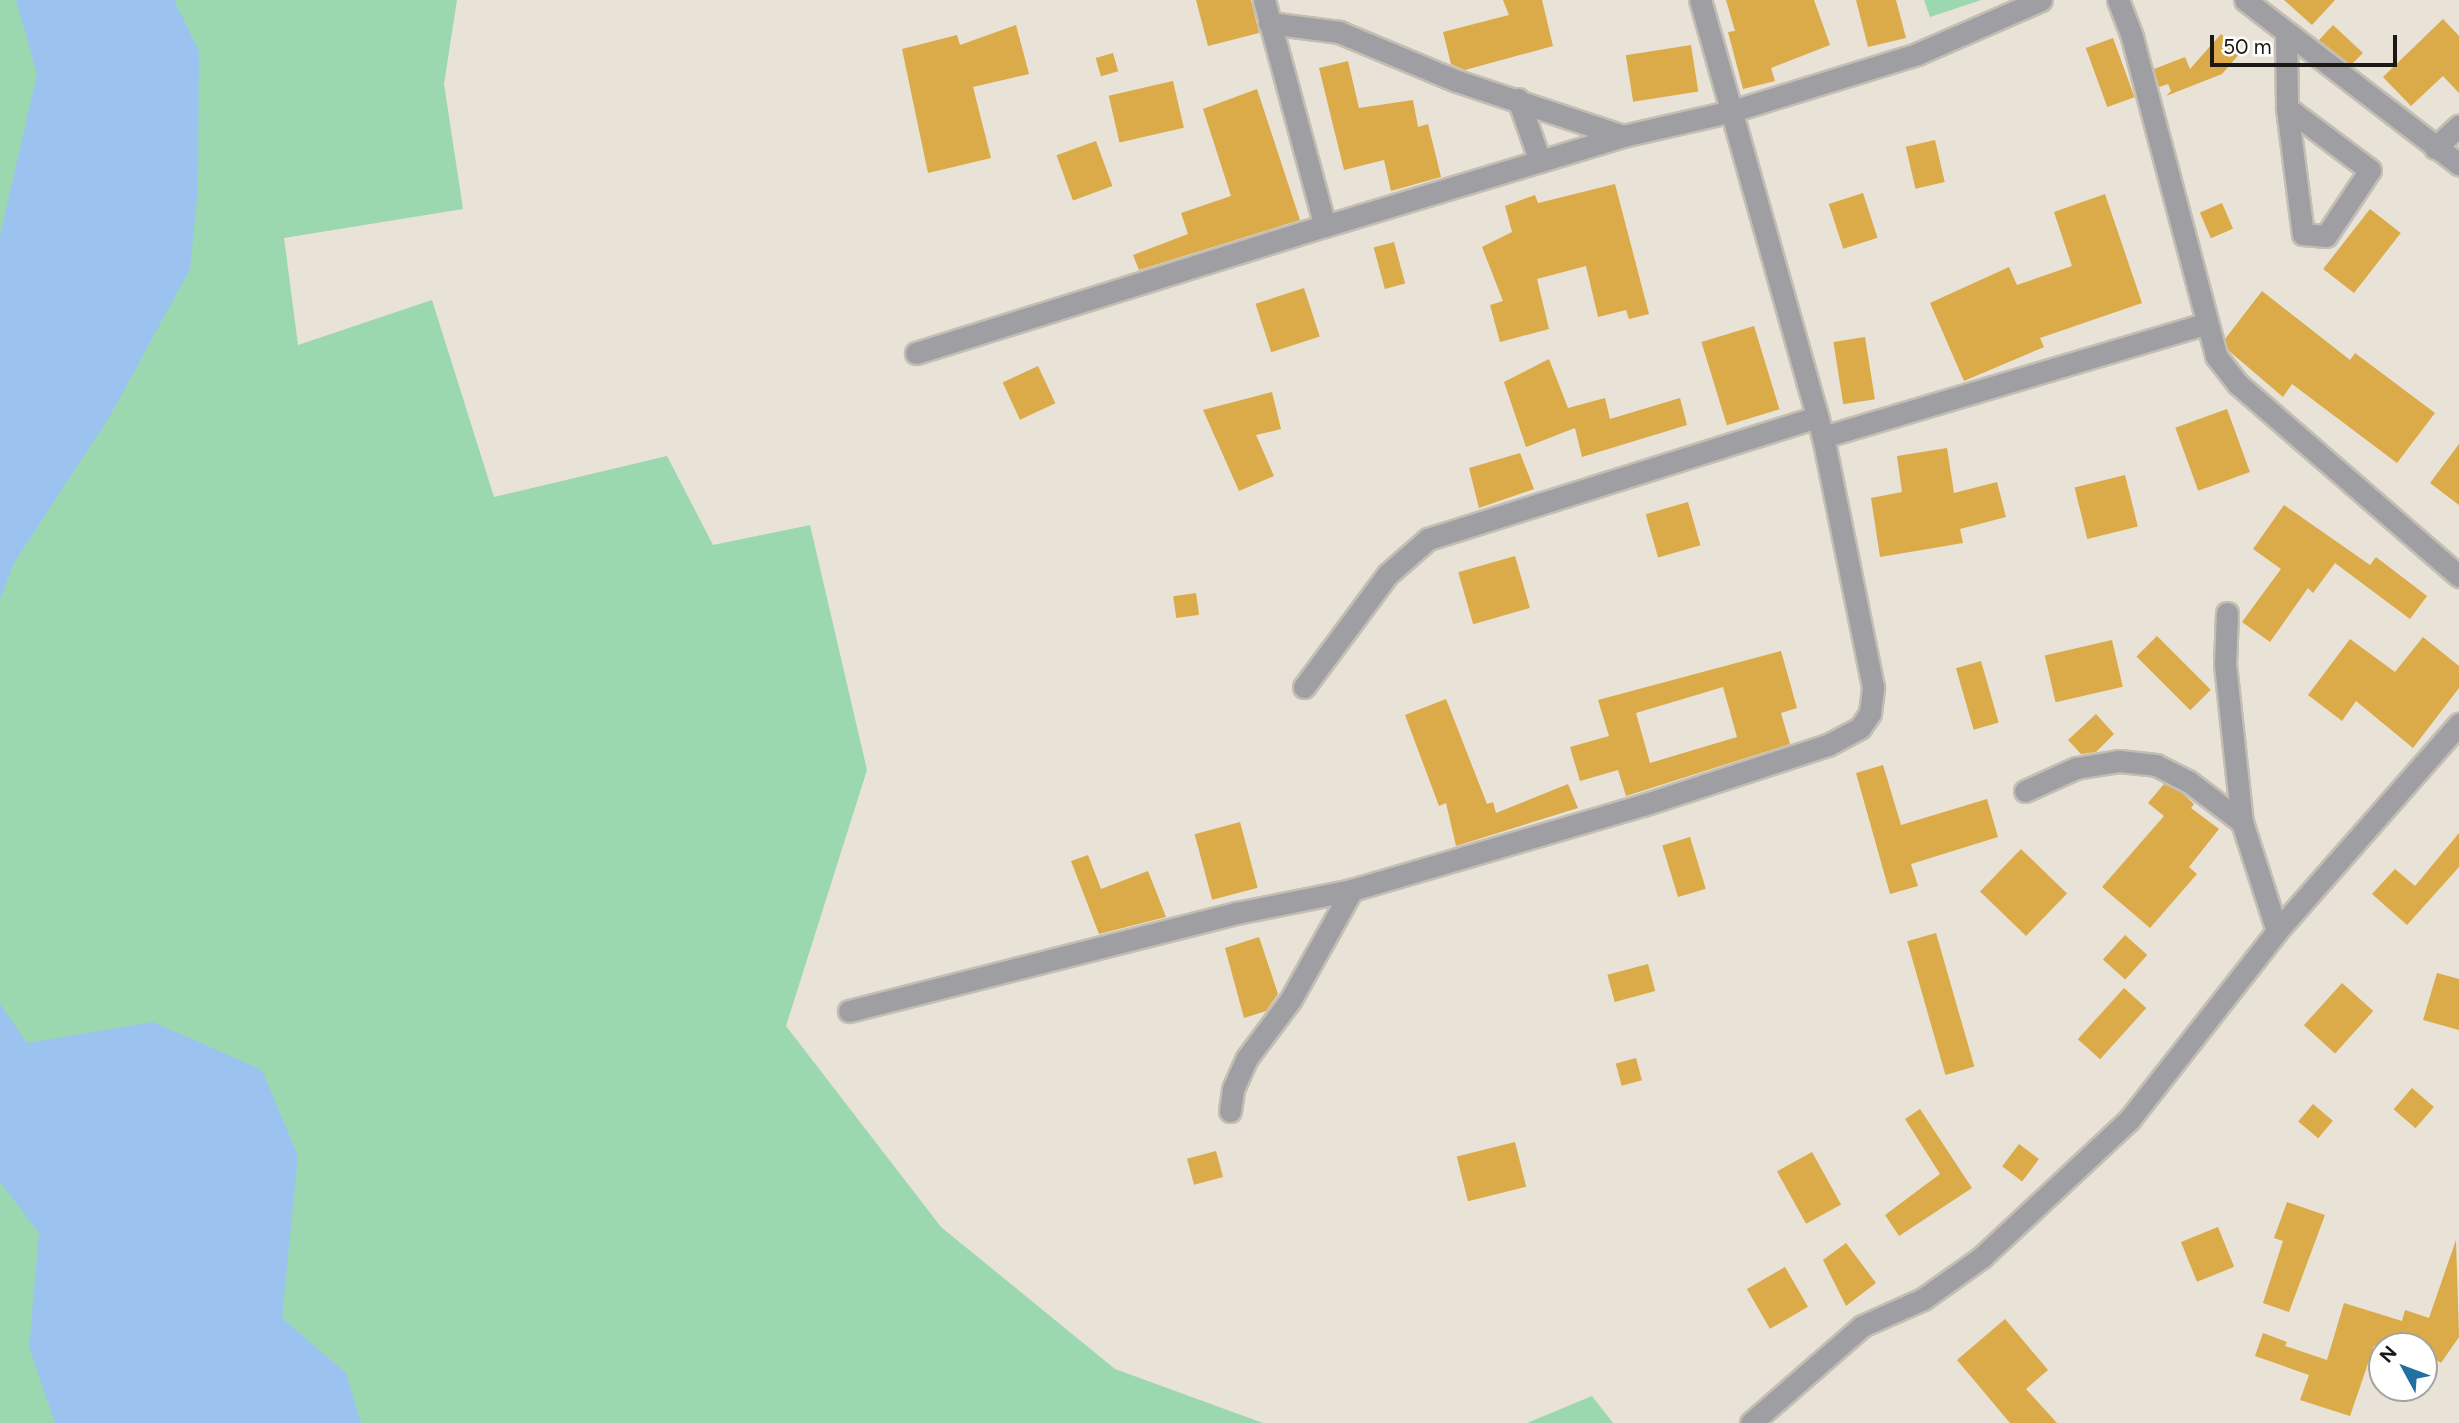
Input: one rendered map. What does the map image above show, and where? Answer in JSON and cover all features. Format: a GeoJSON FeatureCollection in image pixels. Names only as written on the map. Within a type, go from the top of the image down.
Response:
{"type":"FeatureCollection","features":[{"type":"Feature","properties":{"kind":"street"},"geometry":{"type":"LineString","coordinates":[[1264,0],[1325,226]]}},
{"type":"Feature","properties":{"kind":"street"},"geometry":{"type":"LineString","coordinates":[[849,1011],[1237,913],[1352,890],[1643,805],[1828,745],[1860,728],[1870,713],[1873,687],[1820,427],[1729,112],[1700,0]]}},
{"type":"Feature","properties":{"kind":"street"},"geometry":{"type":"LineString","coordinates":[[916,353],[1623,136],[1729,112],[1917,54],[2040,0]]}},
{"type":"Feature","properties":{"kind":"street"},"geometry":{"type":"LineString","coordinates":[[2118,0],[2136,49],[2205,324],[2216,356],[2238,384],[2459,576]]}},
{"type":"Feature","properties":{"kind":"street"},"geometry":{"type":"LineString","coordinates":[[2245,0],[2459,164]]}},
{"type":"Feature","properties":{"kind":"street"},"geometry":{"type":"LineString","coordinates":[[1269,23],[1339,32],[1398,59],[1623,136]]}},
{"type":"Feature","properties":{"kind":"street"},"geometry":{"type":"LineString","coordinates":[[2286,34],[2287,108],[2303,234],[2326,236],[2370,170],[2287,108]]}},
{"type":"Feature","properties":{"kind":"street"},"geometry":{"type":"LineString","coordinates":[[1518,99],[1541,161]]}},
{"type":"Feature","properties":{"kind":"street"},"geometry":{"type":"LineString","coordinates":[[2435,148],[2459,126]]}},
{"type":"Feature","properties":{"kind":"street"},"geometry":{"type":"LineString","coordinates":[[1304,687],[1388,574],[1428,539],[1820,427],[2205,324]]}},
{"type":"Feature","properties":{"kind":"street"},"geometry":{"type":"LineString","coordinates":[[2228,613],[2225,664],[2242,822],[2277,931]]}},
{"type":"Feature","properties":{"kind":"street"},"geometry":{"type":"LineString","coordinates":[[1751,1423],[1861,1325],[1923,1299],[1982,1256],[2129,1120],[2277,931],[2459,724]]}},
{"type":"Feature","properties":{"kind":"street"},"geometry":{"type":"LineString","coordinates":[[2025,791],[2076,768],[2119,761],[2156,765],[2188,781],[2242,822]]}},
{"type":"Feature","properties":{"kind":"street"},"geometry":{"type":"LineString","coordinates":[[1230,1111],[1233,1089],[1247,1058],[1291,999],[1352,890]]}},
{"type":"Feature","properties":{"kind":"green space"},"geometry":{"type":"Polygon","coordinates":[[[0,0],[457,0],[444,84],[463,209],[284,238],[298,345],[432,300],[494,497],[667,456],[713,545],[810,525],[867,770],[786,1026],[941,1227],[1115,1369],[1263,1423],[0,1423],[0,0]]]}},
{"type":"Feature","properties":{"kind":"green space"},"geometry":{"type":"Polygon","coordinates":[[[1924,0],[1981,0],[1930,17],[1924,0]]]}},
{"type":"Feature","properties":{"kind":"green space"},"geometry":{"type":"Polygon","coordinates":[[[1592,1396],[1613,1423],[1527,1423],[1592,1396]]]}},
{"type":"Feature","properties":{"kind":"water"},"geometry":{"type":"Polygon","coordinates":[[[16,0],[174,0],[199,51],[198,189],[190,269],[110,416],[14,563],[0,600],[0,235],[37,74],[16,0]]]}},
{"type":"Feature","properties":{"kind":"water"},"geometry":{"type":"Polygon","coordinates":[[[0,1004],[27,1043],[153,1022],[262,1070],[298,1156],[282,1318],[346,1373],[361,1423],[55,1423],[29,1347],[39,1233],[0,1182],[0,1004]]]}},
{"type":"Feature","properties":{"kind":"building"},"geometry":{"type":"Polygon","coordinates":[[[1196,0],[1251,0],[1259,33],[1208,46],[1196,0]]]}},
{"type":"Feature","properties":{"kind":"building"},"geometry":{"type":"Polygon","coordinates":[[[1503,0],[1542,0],[1553,46],[1465,70],[1451,64],[1443,32],[1509,15],[1503,0]]]}},
{"type":"Feature","properties":{"kind":"building"},"geometry":{"type":"Polygon","coordinates":[[[1726,0],[1814,0],[1830,45],[1771,68],[1775,81],[1743,89],[1728,32],[1735,31],[1726,0]]]}},
{"type":"Feature","properties":{"kind":"building"},"geometry":{"type":"Polygon","coordinates":[[[1856,0],[1896,0],[1906,38],[1868,47],[1856,0]]]}},
{"type":"Feature","properties":{"kind":"building"},"geometry":{"type":"Polygon","coordinates":[[[2284,0],[2335,0],[2312,25],[2284,0]]]}},
{"type":"Feature","properties":{"kind":"building"},"geometry":{"type":"Polygon","coordinates":[[[2443,19],[2459,36],[2459,93],[2443,76],[2411,106],[2383,77],[2443,19]]]}},
{"type":"Feature","properties":{"kind":"building"},"geometry":{"type":"Polygon","coordinates":[[[1016,25],[1029,74],[973,87],[991,158],[928,173],[902,49],[957,35],[960,45],[1016,25]]]}},
{"type":"Feature","properties":{"kind":"building"},"geometry":{"type":"Polygon","coordinates":[[[2333,25],[2363,53],[2351,65],[2319,40],[2333,25]]]}},
{"type":"Feature","properties":{"kind":"building"},"geometry":{"type":"Polygon","coordinates":[[[2221,34],[2241,52],[2222,74],[2166,96],[2171,91],[2168,84],[2159,87],[2154,69],[2185,57],[2190,69],[2221,34]]]}},
{"type":"Feature","properties":{"kind":"building"},"geometry":{"type":"Polygon","coordinates":[[[2113,38],[2135,97],[2107,107],[2086,48],[2113,38]]]}},
{"type":"Feature","properties":{"kind":"building"},"geometry":{"type":"Polygon","coordinates":[[[1691,45],[1698,91],[1633,102],[1626,55],[1691,45]]]}},
{"type":"Feature","properties":{"kind":"building"},"geometry":{"type":"Polygon","coordinates":[[[1113,53],[1118,71],[1101,76],[1096,58],[1113,53]]]}},
{"type":"Feature","properties":{"kind":"building"},"geometry":{"type":"Polygon","coordinates":[[[1348,61],[1359,108],[1413,100],[1418,127],[1428,124],[1441,177],[1391,191],[1384,160],[1344,170],[1319,68],[1348,61]]]}},
{"type":"Feature","properties":{"kind":"building"},"geometry":{"type":"Polygon","coordinates":[[[1173,81],[1184,128],[1119,143],[1109,96],[1173,81]]]}},
{"type":"Feature","properties":{"kind":"building"},"geometry":{"type":"Polygon","coordinates":[[[1257,89],[1300,220],[1139,270],[1133,255],[1188,234],[1181,213],[1231,196],[1203,109],[1257,89]]]}},
{"type":"Feature","properties":{"kind":"building"},"geometry":{"type":"Polygon","coordinates":[[[1935,140],[1945,182],[1915,189],[1906,147],[1935,140]]]}},
{"type":"Feature","properties":{"kind":"building"},"geometry":{"type":"Polygon","coordinates":[[[1096,141],[1112,186],[1073,200],[1057,155],[1096,141]]]}},
{"type":"Feature","properties":{"kind":"building"},"geometry":{"type":"Polygon","coordinates":[[[1615,184],[1649,314],[1629,319],[1626,310],[1598,317],[1586,266],[1537,279],[1549,329],[1500,342],[1490,305],[1503,301],[1482,247],[1512,232],[1505,206],[1535,195],[1538,203],[1615,184]]]}},
{"type":"Feature","properties":{"kind":"building"},"geometry":{"type":"Polygon","coordinates":[[[1863,193],[1878,238],[1843,249],[1829,204],[1863,193]]]}},
{"type":"Feature","properties":{"kind":"building"},"geometry":{"type":"Polygon","coordinates":[[[2105,194],[2142,303],[2040,338],[2044,347],[1964,381],[1930,303],[2009,267],[2017,285],[2072,266],[2054,212],[2105,194]]]}},
{"type":"Feature","properties":{"kind":"building"},"geometry":{"type":"Polygon","coordinates":[[[2222,203],[2233,229],[2211,238],[2200,212],[2222,203]]]}},
{"type":"Feature","properties":{"kind":"building"},"geometry":{"type":"Polygon","coordinates":[[[2370,209],[2401,233],[2354,293],[2323,269],[2370,209]]]}},
{"type":"Feature","properties":{"kind":"building"},"geometry":{"type":"Polygon","coordinates":[[[1394,242],[1405,284],[1385,289],[1374,247],[1394,242]]]}},
{"type":"Feature","properties":{"kind":"building"},"geometry":{"type":"Polygon","coordinates":[[[1304,288],[1320,337],[1271,352],[1255,304],[1304,288]]]}},
{"type":"Feature","properties":{"kind":"building"},"geometry":{"type":"Polygon","coordinates":[[[2262,291],[2350,360],[2355,353],[2435,413],[2397,463],[2292,384],[2283,397],[2228,350],[2225,339],[2262,291]]]}},
{"type":"Feature","properties":{"kind":"building"},"geometry":{"type":"Polygon","coordinates":[[[1754,326],[1779,409],[1727,425],[1701,342],[1754,326]]]}},
{"type":"Feature","properties":{"kind":"building"},"geometry":{"type":"Polygon","coordinates":[[[1865,337],[1875,399],[1843,404],[1833,342],[1865,337]]]}},
{"type":"Feature","properties":{"kind":"building"},"geometry":{"type":"Polygon","coordinates":[[[1549,359],[1568,408],[1605,398],[1610,419],[1680,398],[1687,425],[1582,457],[1575,428],[1526,447],[1504,382],[1549,359]]]}},
{"type":"Feature","properties":{"kind":"building"},"geometry":{"type":"Polygon","coordinates":[[[1038,366],[1055,403],[1020,420],[1003,382],[1038,366]]]}},
{"type":"Feature","properties":{"kind":"building"},"geometry":{"type":"Polygon","coordinates":[[[1272,392],[1281,429],[1256,435],[1274,476],[1239,491],[1203,410],[1272,392]]]}},
{"type":"Feature","properties":{"kind":"building"},"geometry":{"type":"Polygon","coordinates":[[[2227,409],[2250,472],[2198,491],[2175,428],[2227,409]]]}},
{"type":"Feature","properties":{"kind":"building"},"geometry":{"type":"Polygon","coordinates":[[[2459,444],[2459,505],[2430,483],[2459,444]]]}},
{"type":"Feature","properties":{"kind":"building"},"geometry":{"type":"Polygon","coordinates":[[[1947,448],[1954,493],[1997,482],[2006,517],[1960,529],[1963,543],[1880,557],[1871,498],[1902,492],[1897,456],[1947,448]]]}},
{"type":"Feature","properties":{"kind":"building"},"geometry":{"type":"Polygon","coordinates":[[[1520,453],[1534,489],[1479,508],[1469,468],[1520,453]]]}},
{"type":"Feature","properties":{"kind":"building"},"geometry":{"type":"Polygon","coordinates":[[[2125,475],[2138,526],[2087,539],[2075,488],[2125,475]]]}},
{"type":"Feature","properties":{"kind":"building"},"geometry":{"type":"Polygon","coordinates":[[[1688,502],[1700,545],[1658,557],[1646,514],[1688,502]]]}},
{"type":"Feature","properties":{"kind":"building"},"geometry":{"type":"Polygon","coordinates":[[[2284,505],[2370,565],[2376,557],[2427,596],[2410,619],[2335,563],[2313,593],[2308,588],[2270,642],[2242,622],[2281,569],[2253,549],[2284,505]]]}},
{"type":"Feature","properties":{"kind":"building"},"geometry":{"type":"Polygon","coordinates":[[[1515,556],[1530,608],[1473,624],[1458,572],[1515,556]]]}},
{"type":"Feature","properties":{"kind":"building"},"geometry":{"type":"Polygon","coordinates":[[[1196,593],[1199,615],[1176,618],[1173,596],[1196,593]]]}},
{"type":"Feature","properties":{"kind":"building"},"geometry":{"type":"Polygon","coordinates":[[[2157,636],[2211,690],[2190,710],[2136,657],[2157,636]]]}},
{"type":"Feature","properties":{"kind":"building"},"geometry":{"type":"Polygon","coordinates":[[[2423,637],[2459,666],[2459,688],[2413,748],[2356,701],[2342,721],[2308,695],[2350,639],[2395,672],[2423,637]]]}},
{"type":"Feature","properties":{"kind":"building"},"geometry":{"type":"Polygon","coordinates":[[[2112,640],[2123,687],[2056,702],[2045,656],[2112,640]]]}},
{"type":"Feature","properties":{"kind":"building"},"geometry":{"type":"Polygon","coordinates":[[[1781,651],[1797,708],[1781,713],[1790,744],[1626,796],[1618,770],[1580,781],[1570,747],[1609,736],[1598,700],[1781,651]],[[1723,687],[1636,713],[1650,763],[1737,737],[1723,687]]]}},
{"type":"Feature","properties":{"kind":"building"},"geometry":{"type":"Polygon","coordinates":[[[1981,661],[1999,723],[1974,730],[1956,668],[1981,661]]]}},
{"type":"Feature","properties":{"kind":"building"},"geometry":{"type":"Polygon","coordinates":[[[1446,699],[1487,804],[1493,802],[1496,813],[1568,784],[1578,808],[1456,846],[1446,803],[1439,806],[1405,715],[1446,699]]]}},
{"type":"Feature","properties":{"kind":"building"},"geometry":{"type":"Polygon","coordinates":[[[2096,714],[2114,734],[2096,752],[2081,754],[2068,740],[2096,714]]]}},
{"type":"Feature","properties":{"kind":"building"},"geometry":{"type":"Polygon","coordinates":[[[1883,765],[1901,825],[1987,799],[1998,837],[1911,864],[1918,886],[1890,894],[1856,773],[1883,765]]]}},
{"type":"Feature","properties":{"kind":"building"},"geometry":{"type":"Polygon","coordinates":[[[2164,784],[2181,792],[2194,804],[2191,808],[2219,829],[2189,867],[2197,874],[2150,928],[2102,887],[2164,816],[2148,803],[2164,784]]]}},
{"type":"Feature","properties":{"kind":"building"},"geometry":{"type":"Polygon","coordinates":[[[1240,822],[1258,888],[1212,900],[1195,834],[1240,822]]]}},
{"type":"Feature","properties":{"kind":"building"},"geometry":{"type":"Polygon","coordinates":[[[2459,833],[2459,867],[2407,925],[2372,894],[2395,869],[2415,886],[2459,833]]]}},
{"type":"Feature","properties":{"kind":"building"},"geometry":{"type":"Polygon","coordinates":[[[1690,837],[1706,889],[1678,897],[1662,845],[1690,837]]]}},
{"type":"Feature","properties":{"kind":"building"},"geometry":{"type":"Polygon","coordinates":[[[2021,849],[2067,893],[2026,936],[1980,891],[2021,849]]]}},
{"type":"Feature","properties":{"kind":"building"},"geometry":{"type":"Polygon","coordinates":[[[1088,855],[1101,889],[1148,871],[1166,917],[1099,934],[1071,861],[1088,855]]]}},
{"type":"Feature","properties":{"kind":"building"},"geometry":{"type":"Polygon","coordinates":[[[1936,933],[1974,1067],[1945,1075],[1907,941],[1936,933]]]}},
{"type":"Feature","properties":{"kind":"building"},"geometry":{"type":"Polygon","coordinates":[[[2125,935],[2147,955],[2125,980],[2103,960],[2125,935]]]}},
{"type":"Feature","properties":{"kind":"building"},"geometry":{"type":"Polygon","coordinates":[[[1259,937],[1278,994],[1266,1011],[1244,1018],[1225,948],[1259,937]]]}},
{"type":"Feature","properties":{"kind":"building"},"geometry":{"type":"Polygon","coordinates":[[[1648,964],[1655,991],[1615,1002],[1607,975],[1648,964]]]}},
{"type":"Feature","properties":{"kind":"building"},"geometry":{"type":"Polygon","coordinates":[[[2437,973],[2459,979],[2459,1030],[2423,1020],[2437,973]]]}},
{"type":"Feature","properties":{"kind":"building"},"geometry":{"type":"Polygon","coordinates":[[[2342,983],[2373,1011],[2335,1053],[2304,1025],[2342,983]]]}},
{"type":"Feature","properties":{"kind":"building"},"geometry":{"type":"Polygon","coordinates":[[[2124,988],[2146,1008],[2100,1059],[2078,1039],[2124,988]]]}},
{"type":"Feature","properties":{"kind":"building"},"geometry":{"type":"Polygon","coordinates":[[[1636,1058],[1642,1080],[1622,1086],[1616,1063],[1636,1058]]]}},
{"type":"Feature","properties":{"kind":"building"},"geometry":{"type":"Polygon","coordinates":[[[2412,1088],[2434,1107],[2416,1128],[2394,1109],[2412,1088]]]}},
{"type":"Feature","properties":{"kind":"building"},"geometry":{"type":"Polygon","coordinates":[[[2313,1104],[2333,1121],[2318,1138],[2298,1122],[2313,1104]]]}},
{"type":"Feature","properties":{"kind":"building"},"geometry":{"type":"Polygon","coordinates":[[[1920,1109],[1972,1188],[1899,1236],[1885,1215],[1940,1174],[1905,1119],[1920,1109]]]}},
{"type":"Feature","properties":{"kind":"building"},"geometry":{"type":"Polygon","coordinates":[[[1515,1142],[1526,1187],[1468,1201],[1457,1157],[1515,1142]]]}},
{"type":"Feature","properties":{"kind":"building"},"geometry":{"type":"Polygon","coordinates":[[[2019,1144],[2039,1159],[2022,1181],[2002,1166],[2019,1144]]]}},
{"type":"Feature","properties":{"kind":"building"},"geometry":{"type":"Polygon","coordinates":[[[1216,1151],[1223,1177],[1194,1185],[1187,1159],[1216,1151]]]}},
{"type":"Feature","properties":{"kind":"building"},"geometry":{"type":"Polygon","coordinates":[[[1812,1152],[1841,1204],[1806,1224],[1777,1171],[1812,1152]]]}},
{"type":"Feature","properties":{"kind":"building"},"geometry":{"type":"Polygon","coordinates":[[[2287,1202],[2325,1215],[2289,1312],[2263,1303],[2283,1241],[2274,1238],[2287,1202]]]}},
{"type":"Feature","properties":{"kind":"building"},"geometry":{"type":"Polygon","coordinates":[[[2218,1227],[2234,1267],[2197,1282],[2181,1242],[2218,1227]]]}},
{"type":"Feature","properties":{"kind":"building"},"geometry":{"type":"Polygon","coordinates":[[[2456,1240],[2459,1337],[2441,1363],[2438,1361],[2438,1332],[2368,1332],[2368,1364],[2350,1416],[2300,1400],[2309,1375],[2255,1356],[2263,1333],[2287,1342],[2285,1346],[2327,1360],[2344,1303],[2402,1321],[2405,1310],[2429,1318],[2456,1240]]]}},
{"type":"Feature","properties":{"kind":"building"},"geometry":{"type":"Polygon","coordinates":[[[1846,1243],[1876,1283],[1846,1306],[1823,1260],[1846,1243]]]}},
{"type":"Feature","properties":{"kind":"building"},"geometry":{"type":"Polygon","coordinates":[[[1785,1267],[1808,1307],[1770,1329],[1747,1289],[1785,1267]]]}},
{"type":"Feature","properties":{"kind":"building"},"geometry":{"type":"Polygon","coordinates":[[[2005,1319],[2048,1370],[2026,1389],[2057,1423],[2010,1423],[1957,1360],[2005,1319]]]}}]}
